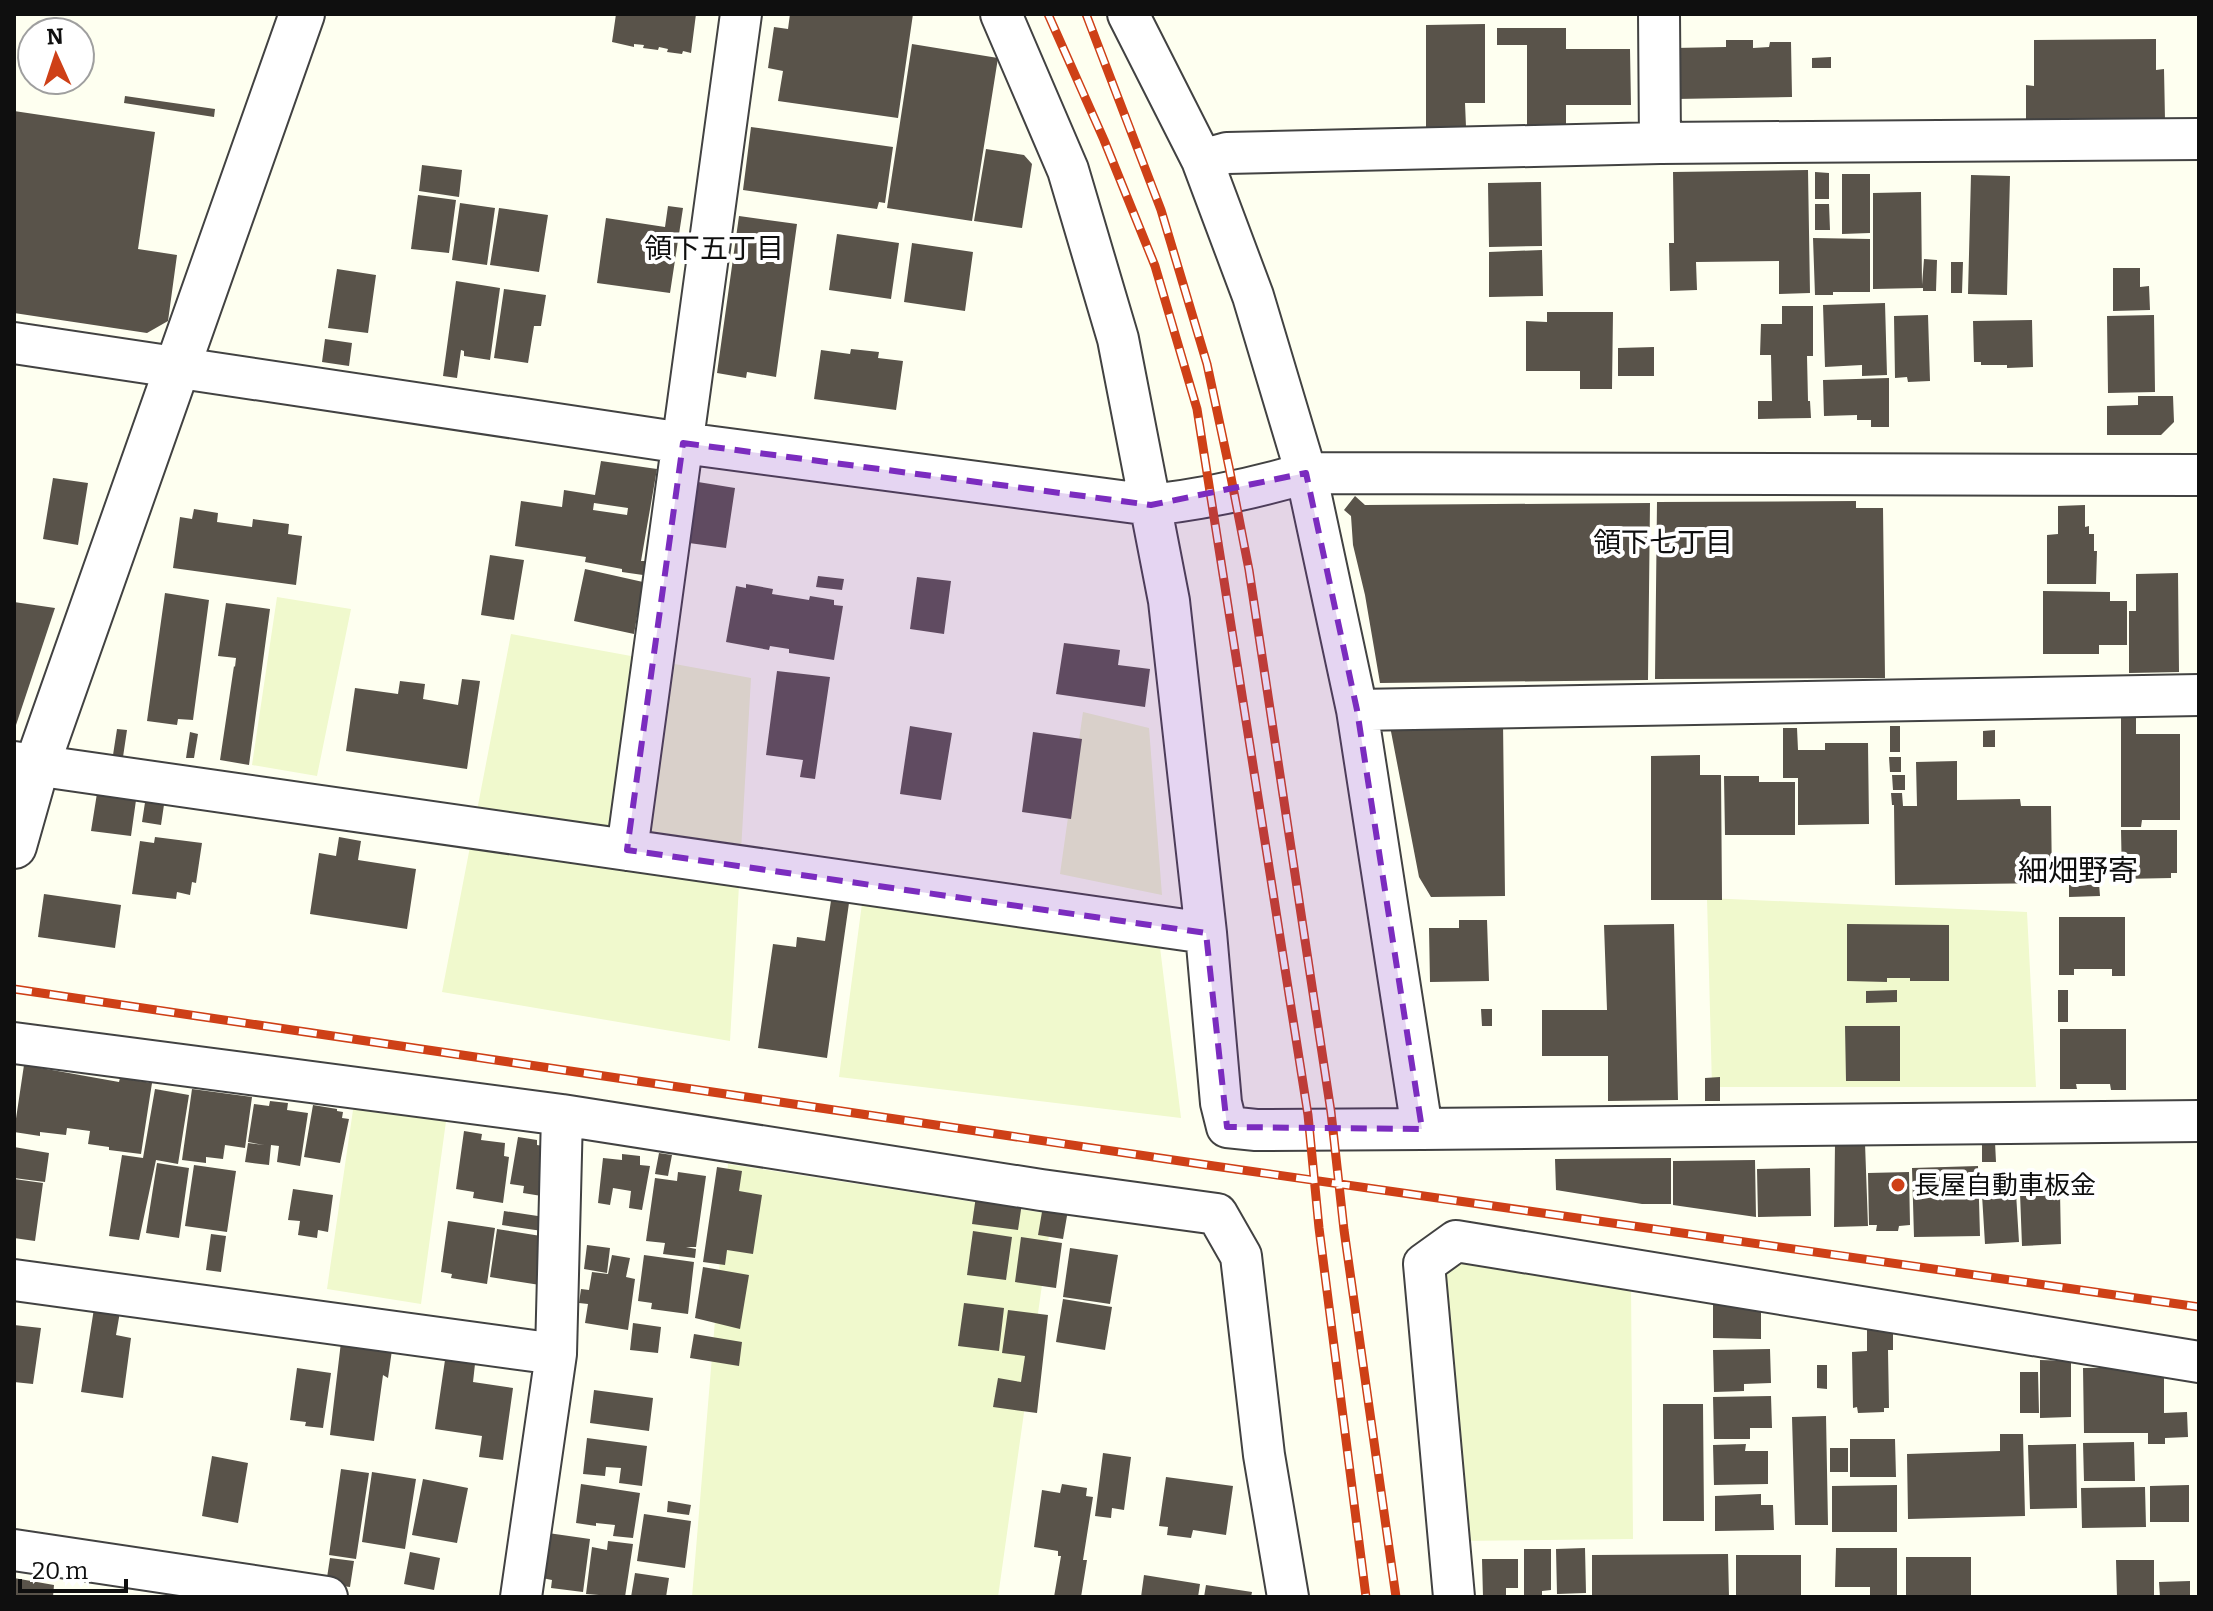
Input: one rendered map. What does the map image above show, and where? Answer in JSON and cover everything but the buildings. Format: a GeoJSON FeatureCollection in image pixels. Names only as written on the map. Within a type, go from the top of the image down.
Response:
{"type":"FeatureCollection","features":[{"type":"Feature","properties":{"kind":"street"},"geometry":{"type":"LineString","coordinates":[[14,846],[25,764],[178,367],[302,14]]}},
{"type":"Feature","properties":{"kind":"street"},"geometry":{"type":"LineString","coordinates":[[627,850],[741,14]]}},
{"type":"Feature","properties":{"kind":"street"},"geometry":{"type":"LineString","coordinates":[[1001,14],[1068,170],[1118,339],[1169,601],[1206,933],[1221,1103],[1227,1127],[1256,1130],[1422,1129],[2199,1121]]}},
{"type":"Feature","properties":{"kind":"street"},"geometry":{"type":"LineString","coordinates":[[1128,14],[1202,160],[1253,296],[1306,473],[1357,710],[1422,1129]]}},
{"type":"Feature","properties":{"kind":"street"},"geometry":{"type":"LineString","coordinates":[[1659,14],[1660,143]]}},
{"type":"Feature","properties":{"kind":"street"},"geometry":{"type":"LineString","coordinates":[[1202,160],[1227,153],[1660,143],[2199,139]]}},
{"type":"Feature","properties":{"kind":"street"},"geometry":{"type":"LineString","coordinates":[[14,343],[683,443],[1151,505],[1198,500],[1306,473],[2199,475]]}},
{"type":"Feature","properties":{"kind":"street"},"geometry":{"type":"LineString","coordinates":[[1357,710],[2199,695]]}},
{"type":"Feature","properties":{"kind":"street"},"geometry":{"type":"LineString","coordinates":[[25,764],[1206,933]]}},
{"type":"Feature","properties":{"kind":"street"},"geometry":{"type":"LineString","coordinates":[[14,1043],[562,1115],[1041,1190],[1217,1214],[1241,1256],[1264,1455],[1288,1597]]}},
{"type":"Feature","properties":{"kind":"street"},"geometry":{"type":"LineString","coordinates":[[521,1597],[556,1354],[562,1115]]}},
{"type":"Feature","properties":{"kind":"street"},"geometry":{"type":"LineString","coordinates":[[1454,1597],[1424,1264],[1456,1241],[2199,1362]]}},
{"type":"Feature","properties":{"kind":"street"},"geometry":{"type":"LineString","coordinates":[[14,1280],[556,1354]]}},
{"type":"Feature","properties":{"kind":"street"},"geometry":{"type":"LineString","coordinates":[[14,1550],[327,1597]]}},
{"type":"Feature","properties":{"kind":"highlighted area"},"geometry":{"type":"Polygon","coordinates":[[[683,443],[1151,505],[1306,473],[1357,710],[1422,1129],[1227,1127],[1206,933],[627,850],[683,443]]]}},
{"type":"Feature","properties":{"kind":"green space"},"geometry":{"type":"Polygon","coordinates":[[[277,597],[351,609],[317,776],[252,765],[277,597]]]}},
{"type":"Feature","properties":{"kind":"green space"},"geometry":{"type":"Polygon","coordinates":[[[511,634],[751,678],[730,1041],[442,992],[511,634]]]}},
{"type":"Feature","properties":{"kind":"green space"},"geometry":{"type":"Polygon","coordinates":[[[1083,712],[1149,728],[1162,895],[1060,874],[1083,712]]]}},
{"type":"Feature","properties":{"kind":"green space"},"geometry":{"type":"Polygon","coordinates":[[[863,896],[1158,931],[1181,1118],[839,1077],[863,896]]]}},
{"type":"Feature","properties":{"kind":"green space"},"geometry":{"type":"Polygon","coordinates":[[[1707,898],[2027,912],[2036,1087],[1712,1087],[1707,898]]]}},
{"type":"Feature","properties":{"kind":"green space"},"geometry":{"type":"Polygon","coordinates":[[[354,1103],[447,1114],[421,1304],[327,1289],[354,1103]]]}},
{"type":"Feature","properties":{"kind":"green space"},"geometry":{"type":"Polygon","coordinates":[[[728,1164],[1052,1214],[998,1597],[692,1597],[728,1164]]]}},
{"type":"Feature","properties":{"kind":"green space"},"geometry":{"type":"Polygon","coordinates":[[[1450,1253],[1631,1284],[1633,1539],[1458,1541],[1427,1266],[1450,1253]]]}},
{"type":"Feature","properties":{"kind":"railway"},"geometry":{"type":"LineString","coordinates":[[1048,14],[1155,266],[1197,409],[1308,1115],[1319,1228],[1366,1597]]}},
{"type":"Feature","properties":{"kind":"railway"},"geometry":{"type":"LineString","coordinates":[[1086,14],[1161,210],[1207,364],[1229,467],[1249,570],[1331,1112],[1344,1230],[1396,1597]]}},
{"type":"Feature","properties":{"kind":"railway"},"geometry":{"type":"LineString","coordinates":[[14,989],[2199,1307]]}},
{"type":"Feature","properties":{"kind":"place","name":"長屋自動車板金"},"geometry":{"type":"Point","coordinates":[1898,1185]}},
{"type":"Feature","properties":{"kind":"district","name":"領下五丁目"},"geometry":{"type":"Point","coordinates":[714,248]}},
{"type":"Feature","properties":{"kind":"district","name":"領下七丁目"},"geometry":{"type":"Point","coordinates":[1663,542]}},
{"type":"Feature","properties":{"kind":"district","name":"細畑野寄"},"geometry":{"type":"Point","coordinates":[2078,871]}}]}
